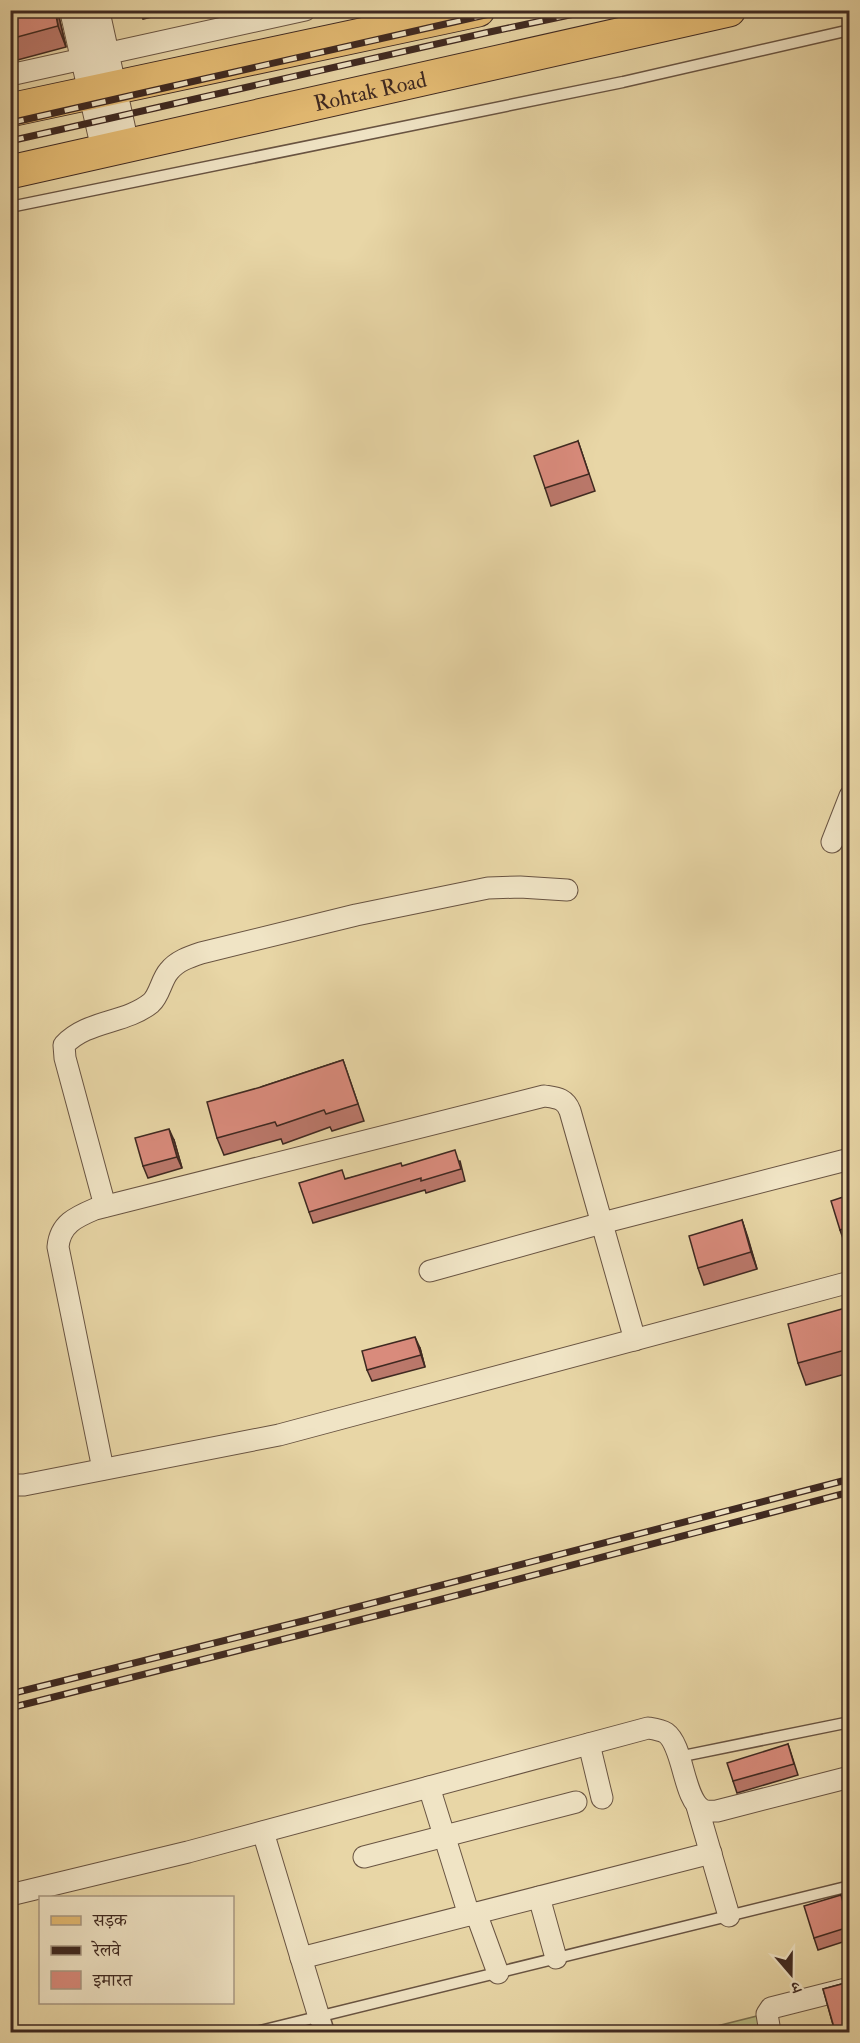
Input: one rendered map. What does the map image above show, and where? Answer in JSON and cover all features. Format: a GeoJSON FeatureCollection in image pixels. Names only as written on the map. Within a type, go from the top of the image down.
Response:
{"type":"FeatureCollection","features":[{"type":"Feature","properties":{"kind":"main road"},"geometry":{"type":"LineString","coordinates":[[10,110],[478,10]]}},
{"type":"Feature","properties":{"kind":"main road","name":"Rohtak Road"},"geometry":{"type":"LineString","coordinates":[[10,172],[729,10]]}},
{"type":"Feature","properties":{"kind":"street"},"geometry":{"type":"LineString","coordinates":[[73,10],[95,57]]}},
{"type":"Feature","properties":{"kind":"street"},"geometry":{"type":"LineString","coordinates":[[96,10],[95,57],[115,148]]}},
{"type":"Feature","properties":{"kind":"street"},"geometry":{"type":"LineString","coordinates":[[10,75],[305,10]]}},
{"type":"Feature","properties":{"kind":"street"},"geometry":{"type":"LineString","coordinates":[[832,842],[849,796]]}},
{"type":"Feature","properties":{"kind":"street"},"geometry":{"type":"LineString","coordinates":[[105,1206],[65,1058],[64,1045],[83,1030],[138,1011],[153,1001],[168,971],[182,960],[323,923],[443,896],[488,888],[520,887],[567,890]]}},
{"type":"Feature","properties":{"kind":"street"},"geometry":{"type":"LineString","coordinates":[[102,1469],[58,1247],[59,1236],[65,1227],[78,1216],[105,1206],[544,1096],[567,1102],[635,1340]]}},
{"type":"Feature","properties":{"kind":"street"},"geometry":{"type":"LineString","coordinates":[[430,1271],[602,1223],[849,1159]]}},
{"type":"Feature","properties":{"kind":"street"},"geometry":{"type":"LineString","coordinates":[[10,1485],[24,1485],[279,1435],[849,1282]]}},
{"type":"Feature","properties":{"kind":"street"},"geometry":{"type":"LineString","coordinates":[[10,1895],[188,1852],[648,1728],[667,1734],[673,1743],[697,1806],[729,1916]]}},
{"type":"Feature","properties":{"kind":"street"},"geometry":{"type":"LineString","coordinates":[[588,1743],[602,1798]]}},
{"type":"Feature","properties":{"kind":"street"},"geometry":{"type":"LineString","coordinates":[[697,1806],[705,1812],[717,1811],[849,1777]]}},
{"type":"Feature","properties":{"kind":"street"},"geometry":{"type":"LineString","coordinates":[[429,1787],[444,1836],[473,1914],[498,1972]]}},
{"type":"Feature","properties":{"kind":"street"},"geometry":{"type":"LineString","coordinates":[[364,1857],[576,1802]]}},
{"type":"Feature","properties":{"kind":"street"},"geometry":{"type":"LineString","coordinates":[[262,1832],[301,1958],[324,2022]]}},
{"type":"Feature","properties":{"kind":"street"},"geometry":{"type":"LineString","coordinates":[[301,1958],[711,1853]]}},
{"type":"Feature","properties":{"kind":"street"},"geometry":{"type":"LineString","coordinates":[[539,1897],[556,1958]]}},
{"type":"Feature","properties":{"kind":"street"},"geometry":{"type":"LineString","coordinates":[[770,2032],[767,2014],[771,2008],[849,1988]]}},
{"type":"Feature","properties":{"kind":"lane"},"geometry":{"type":"LineString","coordinates":[[10,207],[623,82],[849,30]]}},
{"type":"Feature","properties":{"kind":"lane"},"geometry":{"type":"LineString","coordinates":[[678,1757],[849,1722]]}},
{"type":"Feature","properties":{"kind":"lane"},"geometry":{"type":"LineString","coordinates":[[256,2032],[324,2022],[498,1972],[849,1886]]}},
{"type":"Feature","properties":{"kind":"green space"},"geometry":{"type":"Polygon","coordinates":[[[757,2016],[762,2032],[693,2032],[757,2016]]]}},
{"type":"Feature","properties":{"kind":"building"},"geometry":{"type":"Polygon","coordinates":[[[10,10],[55,10],[58,26],[10,39],[10,10]]]}},
{"type":"Feature","properties":{"kind":"building"},"geometry":{"type":"Polygon","coordinates":[[[578,441],[589,474],[545,488],[534,456],[578,441]]]}},
{"type":"Feature","properties":{"kind":"building"},"geometry":{"type":"Polygon","coordinates":[[[343,1060],[358,1104],[326,1114],[324,1110],[277,1126],[275,1122],[217,1138],[207,1102],[343,1060]]]}},
{"type":"Feature","properties":{"kind":"building"},"geometry":{"type":"Polygon","coordinates":[[[169,1129],[177,1157],[143,1166],[135,1138],[169,1129]]]}},
{"type":"Feature","properties":{"kind":"building"},"geometry":{"type":"Polygon","coordinates":[[[455,1150],[461,1169],[421,1181],[421,1178],[309,1212],[299,1183],[342,1170],[345,1179],[401,1163],[402,1166],[455,1150]]]}},
{"type":"Feature","properties":{"kind":"building"},"geometry":{"type":"Polygon","coordinates":[[[849,1195],[849,1227],[840,1230],[831,1201],[849,1195]]]}},
{"type":"Feature","properties":{"kind":"building"},"geometry":{"type":"Polygon","coordinates":[[[742,1220],[751,1252],[698,1268],[689,1236],[742,1220]]]}},
{"type":"Feature","properties":{"kind":"building"},"geometry":{"type":"Polygon","coordinates":[[[849,1307],[849,1349],[798,1363],[788,1324],[849,1307]]]}},
{"type":"Feature","properties":{"kind":"building"},"geometry":{"type":"Polygon","coordinates":[[[415,1337],[421,1355],[367,1370],[362,1351],[415,1337]]]}},
{"type":"Feature","properties":{"kind":"building"},"geometry":{"type":"Polygon","coordinates":[[[788,1744],[794,1764],[733,1781],[727,1763],[788,1744]]]}},
{"type":"Feature","properties":{"kind":"building"},"geometry":{"type":"Polygon","coordinates":[[[841,1895],[849,1927],[814,1938],[804,1906],[841,1895]]]}},
{"type":"Feature","properties":{"kind":"building"},"geometry":{"type":"Polygon","coordinates":[[[849,1982],[849,2027],[835,2031],[823,1989],[849,1982]]]}},
{"type":"Feature","properties":{"kind":"railway"},"geometry":{"type":"LineString","coordinates":[[10,123],[507,10]]}},
{"type":"Feature","properties":{"kind":"railway"},"geometry":{"type":"LineString","coordinates":[[10,141],[593,10]]}},
{"type":"Feature","properties":{"kind":"railway"},"geometry":{"type":"LineString","coordinates":[[10,1694],[311,1619],[850,1479]]}},
{"type":"Feature","properties":{"kind":"railway"},"geometry":{"type":"LineString","coordinates":[[10,1708],[435,1601],[850,1492]]}}]}
